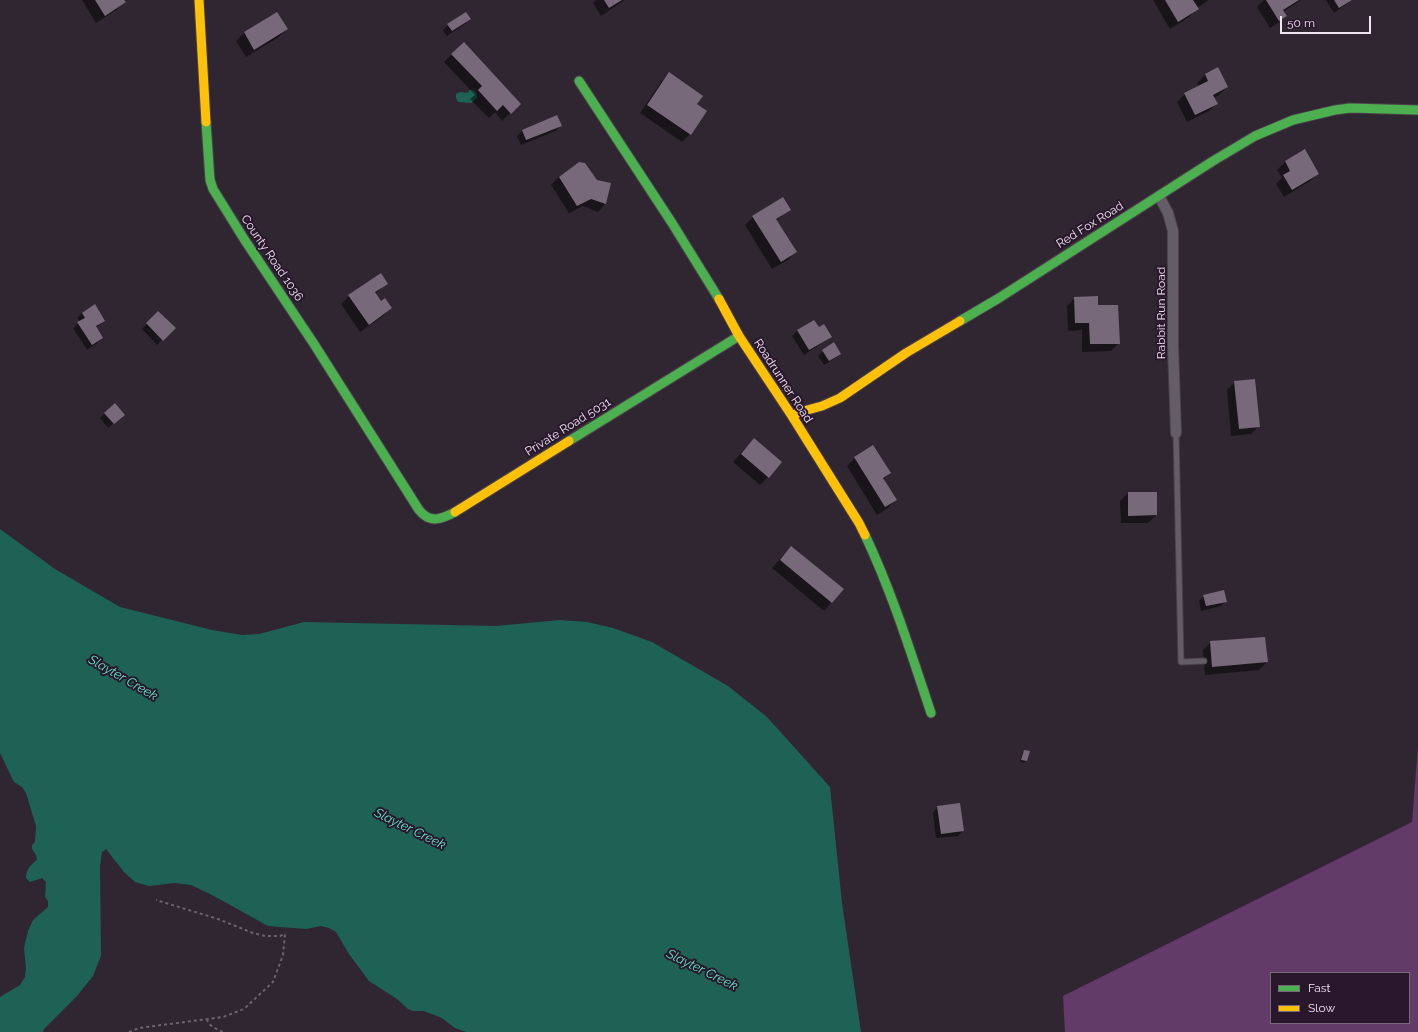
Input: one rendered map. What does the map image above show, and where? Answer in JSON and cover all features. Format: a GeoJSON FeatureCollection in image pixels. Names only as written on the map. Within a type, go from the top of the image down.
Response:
{"type":"FeatureCollection","features":[{"type":"Feature","properties":{"kind":"street","name":"County Road 1036"},"geometry":{"type":"LineString","coordinates":[[199,0],[210,180],[213,189],[244,239],[314,344],[413,501]]}},
{"type":"Feature","properties":{"kind":"street","name":"Roadrunner Road"},"geometry":{"type":"LineString","coordinates":[[579,81],[676,230],[726,311],[739,336],[792,416],[859,523],[878,563],[901,625],[930,713]]}},
{"type":"Feature","properties":{"kind":"street","name":"Red Fox Road"},"geometry":{"type":"LineString","coordinates":[[792,416],[840,398],[906,353],[999,298],[1255,136],[1292,120],[1350,108],[1418,110]]}},
{"type":"Feature","properties":{"kind":"street","name":"Rabbit Run Road"},"geometry":{"type":"LineString","coordinates":[[1159,196],[1168,213],[1173,231],[1173,346],[1176,434]]}},
{"type":"Feature","properties":{"kind":"street","name":"Private Road 5031"},"geometry":{"type":"LineString","coordinates":[[413,501],[428,518],[433,520],[448,515],[739,336]]}},
{"type":"Feature","properties":{"kind":"lane"},"geometry":{"type":"LineString","coordinates":[[1176,434],[1182,662],[1204,661]]}},
{"type":"Feature","properties":{"kind":"path"},"geometry":{"type":"LineString","coordinates":[[129,1032],[139,1028],[223,1017],[244,1009],[273,982],[282,955],[285,934],[280,936],[265,936],[253,933],[218,919],[156,900]]}},
{"type":"Feature","properties":{"kind":"path"},"geometry":{"type":"LineString","coordinates":[[207,1019],[211,1026],[223,1032]]}},
{"type":"Feature","properties":{"kind":"shaded area"},"geometry":{"type":"Polygon","coordinates":[[[1418,746],[1418,1032],[1065,1032],[1063,996],[1412,822],[1418,746]]]}},
{"type":"Feature","properties":{"kind":"water"},"geometry":{"type":"Polygon","coordinates":[[[470,90],[474,90],[477,94],[477,98],[471,103],[458,102],[456,94],[460,92],[467,93],[470,90]]]}},
{"type":"Feature","properties":{"kind":"water","name":"Slayter Creek"},"geometry":{"type":"Polygon","coordinates":[[[0,529],[55,569],[120,607],[212,630],[242,635],[259,634],[304,622],[496,626],[560,620],[587,622],[613,628],[652,642],[728,686],[767,717],[830,787],[842,903],[861,1032],[466,1032],[455,1028],[442,1018],[424,1011],[413,1011],[408,1009],[397,999],[369,981],[349,954],[336,932],[329,928],[321,926],[306,929],[268,926],[191,885],[175,883],[149,886],[135,882],[124,872],[106,849],[102,852],[100,866],[101,956],[93,976],[77,996],[44,1029],[43,1032],[0,1032],[0,997],[20,985],[25,977],[26,968],[24,948],[28,931],[33,920],[48,907],[48,901],[45,897],[46,882],[42,878],[30,882],[26,878],[29,868],[37,860],[32,849],[32,845],[35,842],[36,826],[26,793],[22,787],[14,782],[0,753],[0,529]]]}},
{"type":"Feature","properties":{"kind":"building"},"geometry":{"type":"Polygon","coordinates":[[[95,0],[124,0],[126,2],[105,16],[95,0]]]}},
{"type":"Feature","properties":{"kind":"building"},"geometry":{"type":"Polygon","coordinates":[[[604,0],[622,0],[609,8],[604,0]]]}},
{"type":"Feature","properties":{"kind":"building"},"geometry":{"type":"Polygon","coordinates":[[[1165,0],[1193,0],[1199,9],[1178,22],[1165,0]]]}},
{"type":"Feature","properties":{"kind":"building"},"geometry":{"type":"Polygon","coordinates":[[[1266,0],[1299,0],[1283,10],[1287,16],[1279,21],[1266,0]]]}},
{"type":"Feature","properties":{"kind":"building"},"geometry":{"type":"Polygon","coordinates":[[[1334,0],[1352,0],[1339,8],[1334,0]]]}},
{"type":"Feature","properties":{"kind":"building"},"geometry":{"type":"Polygon","coordinates":[[[277,12],[288,29],[254,50],[244,32],[277,12]]]}},
{"type":"Feature","properties":{"kind":"building"},"geometry":{"type":"Polygon","coordinates":[[[466,12],[471,19],[452,31],[447,24],[466,12]]]}},
{"type":"Feature","properties":{"kind":"building"},"geometry":{"type":"Polygon","coordinates":[[[464,42],[521,104],[511,114],[503,105],[497,111],[478,90],[482,86],[451,54],[464,42]]]}},
{"type":"Feature","properties":{"kind":"building"},"geometry":{"type":"Polygon","coordinates":[[[1218,67],[1228,87],[1213,95],[1218,104],[1195,115],[1184,93],[1208,81],[1205,74],[1218,67]]]}},
{"type":"Feature","properties":{"kind":"building"},"geometry":{"type":"Polygon","coordinates":[[[669,72],[703,96],[697,104],[707,111],[691,135],[647,105],[669,72]]]}},
{"type":"Feature","properties":{"kind":"building"},"geometry":{"type":"Polygon","coordinates":[[[557,115],[562,126],[526,140],[522,130],[557,115]]]}},
{"type":"Feature","properties":{"kind":"building"},"geometry":{"type":"Polygon","coordinates":[[[1305,149],[1319,174],[1292,190],[1283,175],[1290,171],[1285,161],[1305,149]]]}},
{"type":"Feature","properties":{"kind":"building"},"geometry":{"type":"Polygon","coordinates":[[[579,162],[585,163],[597,180],[611,183],[606,204],[591,199],[577,206],[559,177],[579,162]]]}},
{"type":"Feature","properties":{"kind":"building"},"geometry":{"type":"Polygon","coordinates":[[[783,197],[791,210],[776,219],[797,252],[781,262],[752,216],[783,197]]]}},
{"type":"Feature","properties":{"kind":"building"},"geometry":{"type":"Polygon","coordinates":[[[381,273],[388,284],[375,292],[381,301],[385,298],[392,308],[369,325],[348,295],[381,273]]]}},
{"type":"Feature","properties":{"kind":"building"},"geometry":{"type":"Polygon","coordinates":[[[1098,296],[1098,305],[1118,305],[1120,344],[1090,344],[1089,323],[1075,323],[1074,297],[1098,296]]]}},
{"type":"Feature","properties":{"kind":"building"},"geometry":{"type":"Polygon","coordinates":[[[95,304],[105,321],[96,326],[103,338],[92,345],[77,322],[85,318],[82,313],[95,304]]]}},
{"type":"Feature","properties":{"kind":"building"},"geometry":{"type":"Polygon","coordinates":[[[158,311],[176,328],[163,341],[146,323],[158,311]]]}},
{"type":"Feature","properties":{"kind":"building"},"geometry":{"type":"Polygon","coordinates":[[[814,320],[819,327],[824,324],[832,337],[809,350],[797,330],[814,320]]]}},
{"type":"Feature","properties":{"kind":"building"},"geometry":{"type":"Polygon","coordinates":[[[834,342],[841,354],[829,361],[822,350],[834,342]]]}},
{"type":"Feature","properties":{"kind":"building"},"geometry":{"type":"Polygon","coordinates":[[[1255,379],[1260,427],[1239,429],[1234,381],[1255,379]]]}},
{"type":"Feature","properties":{"kind":"building"},"geometry":{"type":"Polygon","coordinates":[[[115,403],[125,415],[114,424],[104,413],[115,403]]]}},
{"type":"Feature","properties":{"kind":"building"},"geometry":{"type":"Polygon","coordinates":[[[754,438],[782,462],[769,478],[741,454],[754,438]]]}},
{"type":"Feature","properties":{"kind":"building"},"geometry":{"type":"Polygon","coordinates":[[[873,445],[891,473],[883,478],[897,500],[885,507],[854,457],[873,445]]]}},
{"type":"Feature","properties":{"kind":"building"},"geometry":{"type":"Polygon","coordinates":[[[1128,492],[1157,492],[1157,515],[1128,516],[1128,492]]]}},
{"type":"Feature","properties":{"kind":"building"},"geometry":{"type":"Polygon","coordinates":[[[791,546],[844,589],[832,603],[780,560],[791,546]]]}},
{"type":"Feature","properties":{"kind":"building"},"geometry":{"type":"Polygon","coordinates":[[[1224,590],[1227,602],[1206,606],[1203,595],[1224,590]]]}},
{"type":"Feature","properties":{"kind":"building"},"geometry":{"type":"Polygon","coordinates":[[[1265,637],[1268,662],[1212,667],[1210,641],[1265,637]]]}},
{"type":"Feature","properties":{"kind":"building"},"geometry":{"type":"Polygon","coordinates":[[[1024,750],[1030,751],[1027,761],[1021,760],[1024,750]]]}},
{"type":"Feature","properties":{"kind":"building"},"geometry":{"type":"Polygon","coordinates":[[[960,803],[964,831],[941,834],[937,806],[960,803]]]}},
{"type":"Feature","properties":{"kind":"traffic: fast"},"geometry":{"type":"LineString","coordinates":[[579,81],[672,223],[719,299]]}},
{"type":"Feature","properties":{"kind":"traffic: fast"},"geometry":{"type":"LineString","coordinates":[[960,321],[999,298],[1213,161],[1255,136],[1293,120],[1335,110],[1350,108],[1418,110]]}},
{"type":"Feature","properties":{"kind":"traffic: fast"},"geometry":{"type":"LineString","coordinates":[[206,122],[210,180],[213,189],[244,239],[314,344],[419,510],[427,517],[432,519],[445,517],[455,512]]}},
{"type":"Feature","properties":{"kind":"traffic: fast"},"geometry":{"type":"LineString","coordinates":[[569,441],[739,336]]}},
{"type":"Feature","properties":{"kind":"traffic: fast"},"geometry":{"type":"LineString","coordinates":[[865,535],[892,601],[931,713]]}},
{"type":"Feature","properties":{"kind":"traffic: slow"},"geometry":{"type":"LineString","coordinates":[[199,0],[206,122]]}},
{"type":"Feature","properties":{"kind":"traffic: slow"},"geometry":{"type":"LineString","coordinates":[[719,299],[739,336],[792,416],[865,535]]}},
{"type":"Feature","properties":{"kind":"traffic: slow"},"geometry":{"type":"LineString","coordinates":[[792,416],[840,398],[906,353],[960,321]]}},
{"type":"Feature","properties":{"kind":"traffic: slow"},"geometry":{"type":"LineString","coordinates":[[455,512],[569,441]]}}]}
